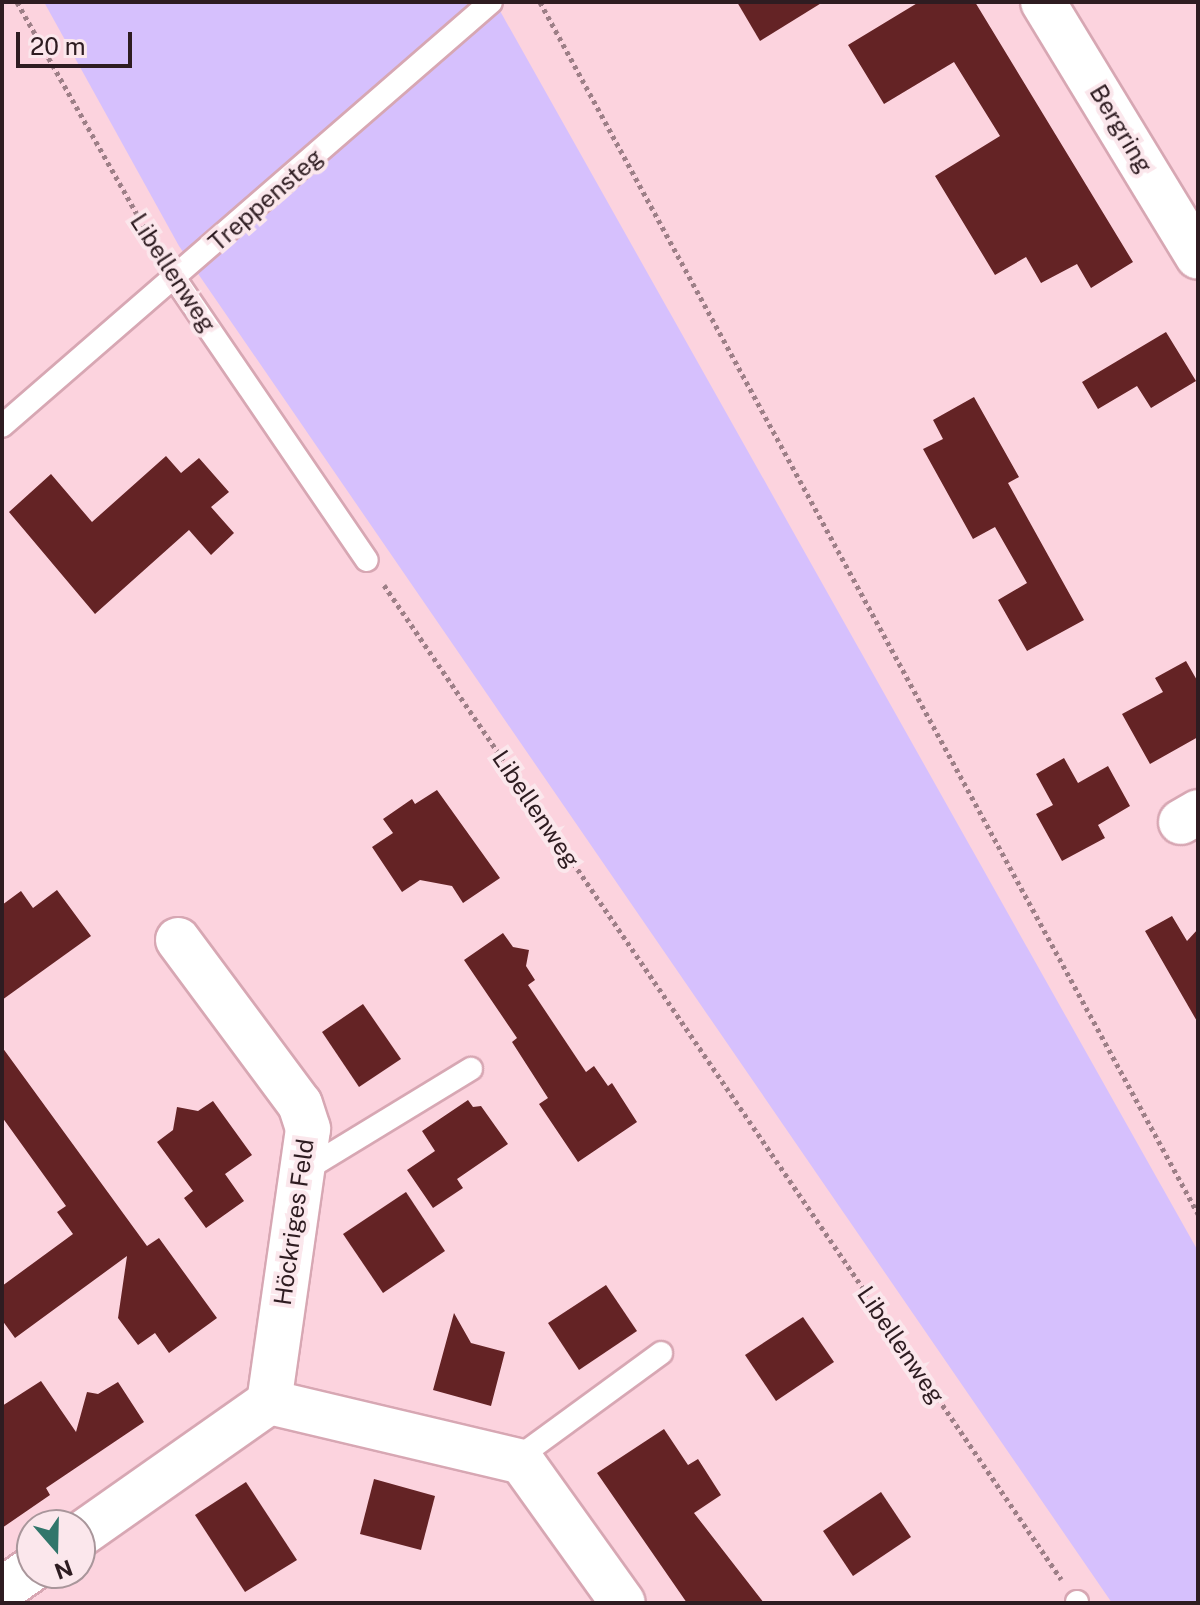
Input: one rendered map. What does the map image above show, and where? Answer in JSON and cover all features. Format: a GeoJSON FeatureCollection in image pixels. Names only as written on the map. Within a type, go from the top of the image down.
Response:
{"type":"FeatureCollection","features":[{"type":"Feature","properties":{"kind":"street","name":"Bergring"},"geometry":{"type":"LineString","coordinates":[[1043,2],[1198,257]]}},
{"type":"Feature","properties":{"kind":"street","name":"Höckriges Feld"},"geometry":{"type":"LineString","coordinates":[[178,940],[300,1104],[308,1129],[269,1402]]}},
{"type":"Feature","properties":{"kind":"street"},"geometry":{"type":"LineString","coordinates":[[96,1524],[269,1402],[522,1462],[623,1603]]}},
{"type":"Feature","properties":{"kind":"lane","name":"Treppensteg"},"geometry":{"type":"LineString","coordinates":[[2,426],[491,2]]}},
{"type":"Feature","properties":{"kind":"lane","name":"Libellenweg"},"geometry":{"type":"LineString","coordinates":[[175,279],[367,560]]}},
{"type":"Feature","properties":{"kind":"lane"},"geometry":{"type":"LineString","coordinates":[[302,1172],[471,1069]]}},
{"type":"Feature","properties":{"kind":"lane"},"geometry":{"type":"LineString","coordinates":[[515,1460],[661,1353]]}},
{"type":"Feature","properties":{"kind":"path","name":"Libellenweg"},"geometry":{"type":"LineString","coordinates":[[17,2],[130,208],[175,279]]}},
{"type":"Feature","properties":{"kind":"path"},"geometry":{"type":"LineString","coordinates":[[540,2],[1198,1214]]}},
{"type":"Feature","properties":{"kind":"path","name":"Libellenweg"},"geometry":{"type":"LineString","coordinates":[[367,560],[1077,1603]]}},
{"type":"Feature","properties":{"kind":"shaded area"},"geometry":{"type":"Polygon","coordinates":[[[44,2],[495,2],[1198,1251],[1198,1603],[1112,1603],[179,246],[44,2]]]}},
{"type":"Feature","properties":{"kind":"building"},"geometry":{"type":"Polygon","coordinates":[[[737,2],[823,2],[760,41],[737,2]]]}},
{"type":"Feature","properties":{"kind":"building"},"geometry":{"type":"Polygon","coordinates":[[[919,2],[975,2],[1133,262],[1091,288],[1077,264],[1041,283],[1026,257],[995,275],[935,176],[1000,136],[954,62],[884,104],[848,45],[919,2]]]}},
{"type":"Feature","properties":{"kind":"building"},"geometry":{"type":"Polygon","coordinates":[[[1166,332],[1196,381],[1151,408],[1137,386],[1098,409],[1082,382],[1166,332]]]}},
{"type":"Feature","properties":{"kind":"building"},"geometry":{"type":"Polygon","coordinates":[[[974,397],[1019,477],[1008,483],[1084,620],[1027,651],[998,600],[1027,583],[995,527],[973,539],[923,449],[943,439],[933,420],[974,397]]]}},
{"type":"Feature","properties":{"kind":"building"},"geometry":{"type":"Polygon","coordinates":[[[166,456],[181,473],[199,458],[229,492],[211,507],[234,533],[211,555],[189,530],[95,614],[9,512],[51,474],[92,522],[166,456]]]}},
{"type":"Feature","properties":{"kind":"building"},"geometry":{"type":"Polygon","coordinates":[[[1186,661],[1198,682],[1198,737],[1150,764],[1122,714],[1163,692],[1155,678],[1186,661]]]}},
{"type":"Feature","properties":{"kind":"building"},"geometry":{"type":"Polygon","coordinates":[[[1064,758],[1078,783],[1108,766],[1130,806],[1098,825],[1105,838],[1062,861],[1036,814],[1053,805],[1036,774],[1064,758]]]}},
{"type":"Feature","properties":{"kind":"building"},"geometry":{"type":"Polygon","coordinates":[[[437,790],[500,878],[463,903],[452,886],[420,880],[402,892],[372,847],[393,833],[383,819],[412,799],[415,804],[437,790]]]}},
{"type":"Feature","properties":{"kind":"building"},"geometry":{"type":"Polygon","coordinates":[[[57,890],[91,936],[2,1000],[2,905],[21,891],[33,908],[57,890]]]}},
{"type":"Feature","properties":{"kind":"building"},"geometry":{"type":"Polygon","coordinates":[[[1172,916],[1187,941],[1198,929],[1198,1023],[1145,931],[1172,916]]]}},
{"type":"Feature","properties":{"kind":"building"},"geometry":{"type":"Polygon","coordinates":[[[503,933],[513,947],[529,950],[526,966],[535,980],[528,985],[586,1072],[594,1066],[608,1086],[612,1083],[637,1122],[578,1162],[539,1104],[548,1098],[512,1042],[517,1038],[464,960],[503,933]]]}},
{"type":"Feature","properties":{"kind":"building"},"geometry":{"type":"Polygon","coordinates":[[[363,1004],[401,1059],[359,1087],[322,1032],[363,1004]]]}},
{"type":"Feature","properties":{"kind":"building"},"geometry":{"type":"Polygon","coordinates":[[[2,1047],[147,1246],[159,1238],[217,1318],[169,1353],[155,1333],[138,1345],[118,1318],[127,1256],[15,1338],[2,1320],[2,1286],[73,1234],[57,1212],[66,1206],[2,1117],[2,1047]]]}},
{"type":"Feature","properties":{"kind":"building"},"geometry":{"type":"Polygon","coordinates":[[[468,1100],[473,1107],[481,1106],[508,1144],[457,1179],[463,1188],[433,1208],[407,1170],[435,1151],[422,1131],[468,1100]]]}},
{"type":"Feature","properties":{"kind":"building"},"geometry":{"type":"Polygon","coordinates":[[[213,1101],[252,1155],[225,1174],[244,1201],[206,1228],[184,1198],[193,1191],[157,1142],[173,1130],[177,1107],[198,1111],[213,1101]]]}},
{"type":"Feature","properties":{"kind":"building"},"geometry":{"type":"Polygon","coordinates":[[[406,1192],[445,1251],[383,1293],[343,1234],[406,1192]]]}},
{"type":"Feature","properties":{"kind":"building"},"geometry":{"type":"Polygon","coordinates":[[[606,1285],[637,1331],[579,1370],[548,1323],[606,1285]]]}},
{"type":"Feature","properties":{"kind":"building"},"geometry":{"type":"Polygon","coordinates":[[[454,1313],[471,1343],[505,1352],[491,1406],[433,1390],[454,1313]]]}},
{"type":"Feature","properties":{"kind":"building"},"geometry":{"type":"Polygon","coordinates":[[[803,1317],[834,1362],[776,1401],[745,1355],[803,1317]]]}},
{"type":"Feature","properties":{"kind":"building"},"geometry":{"type":"Polygon","coordinates":[[[41,1381],[76,1432],[87,1392],[98,1394],[118,1382],[144,1422],[46,1488],[50,1495],[30,1509],[16,1509],[16,1518],[2,1528],[2,1406],[41,1381]]]}},
{"type":"Feature","properties":{"kind":"building"},"geometry":{"type":"Polygon","coordinates":[[[664,1429],[688,1465],[698,1459],[721,1495],[694,1513],[764,1603],[687,1603],[597,1473],[664,1429]]]}},
{"type":"Feature","properties":{"kind":"building"},"geometry":{"type":"Polygon","coordinates":[[[374,1479],[435,1496],[421,1550],[360,1534],[374,1479]]]}},
{"type":"Feature","properties":{"kind":"building"},"geometry":{"type":"Polygon","coordinates":[[[246,1482],[297,1560],[245,1592],[195,1515],[246,1482]]]}},
{"type":"Feature","properties":{"kind":"building"},"geometry":{"type":"Polygon","coordinates":[[[881,1492],[911,1537],[853,1576],[823,1531],[881,1492]]]}}]}
